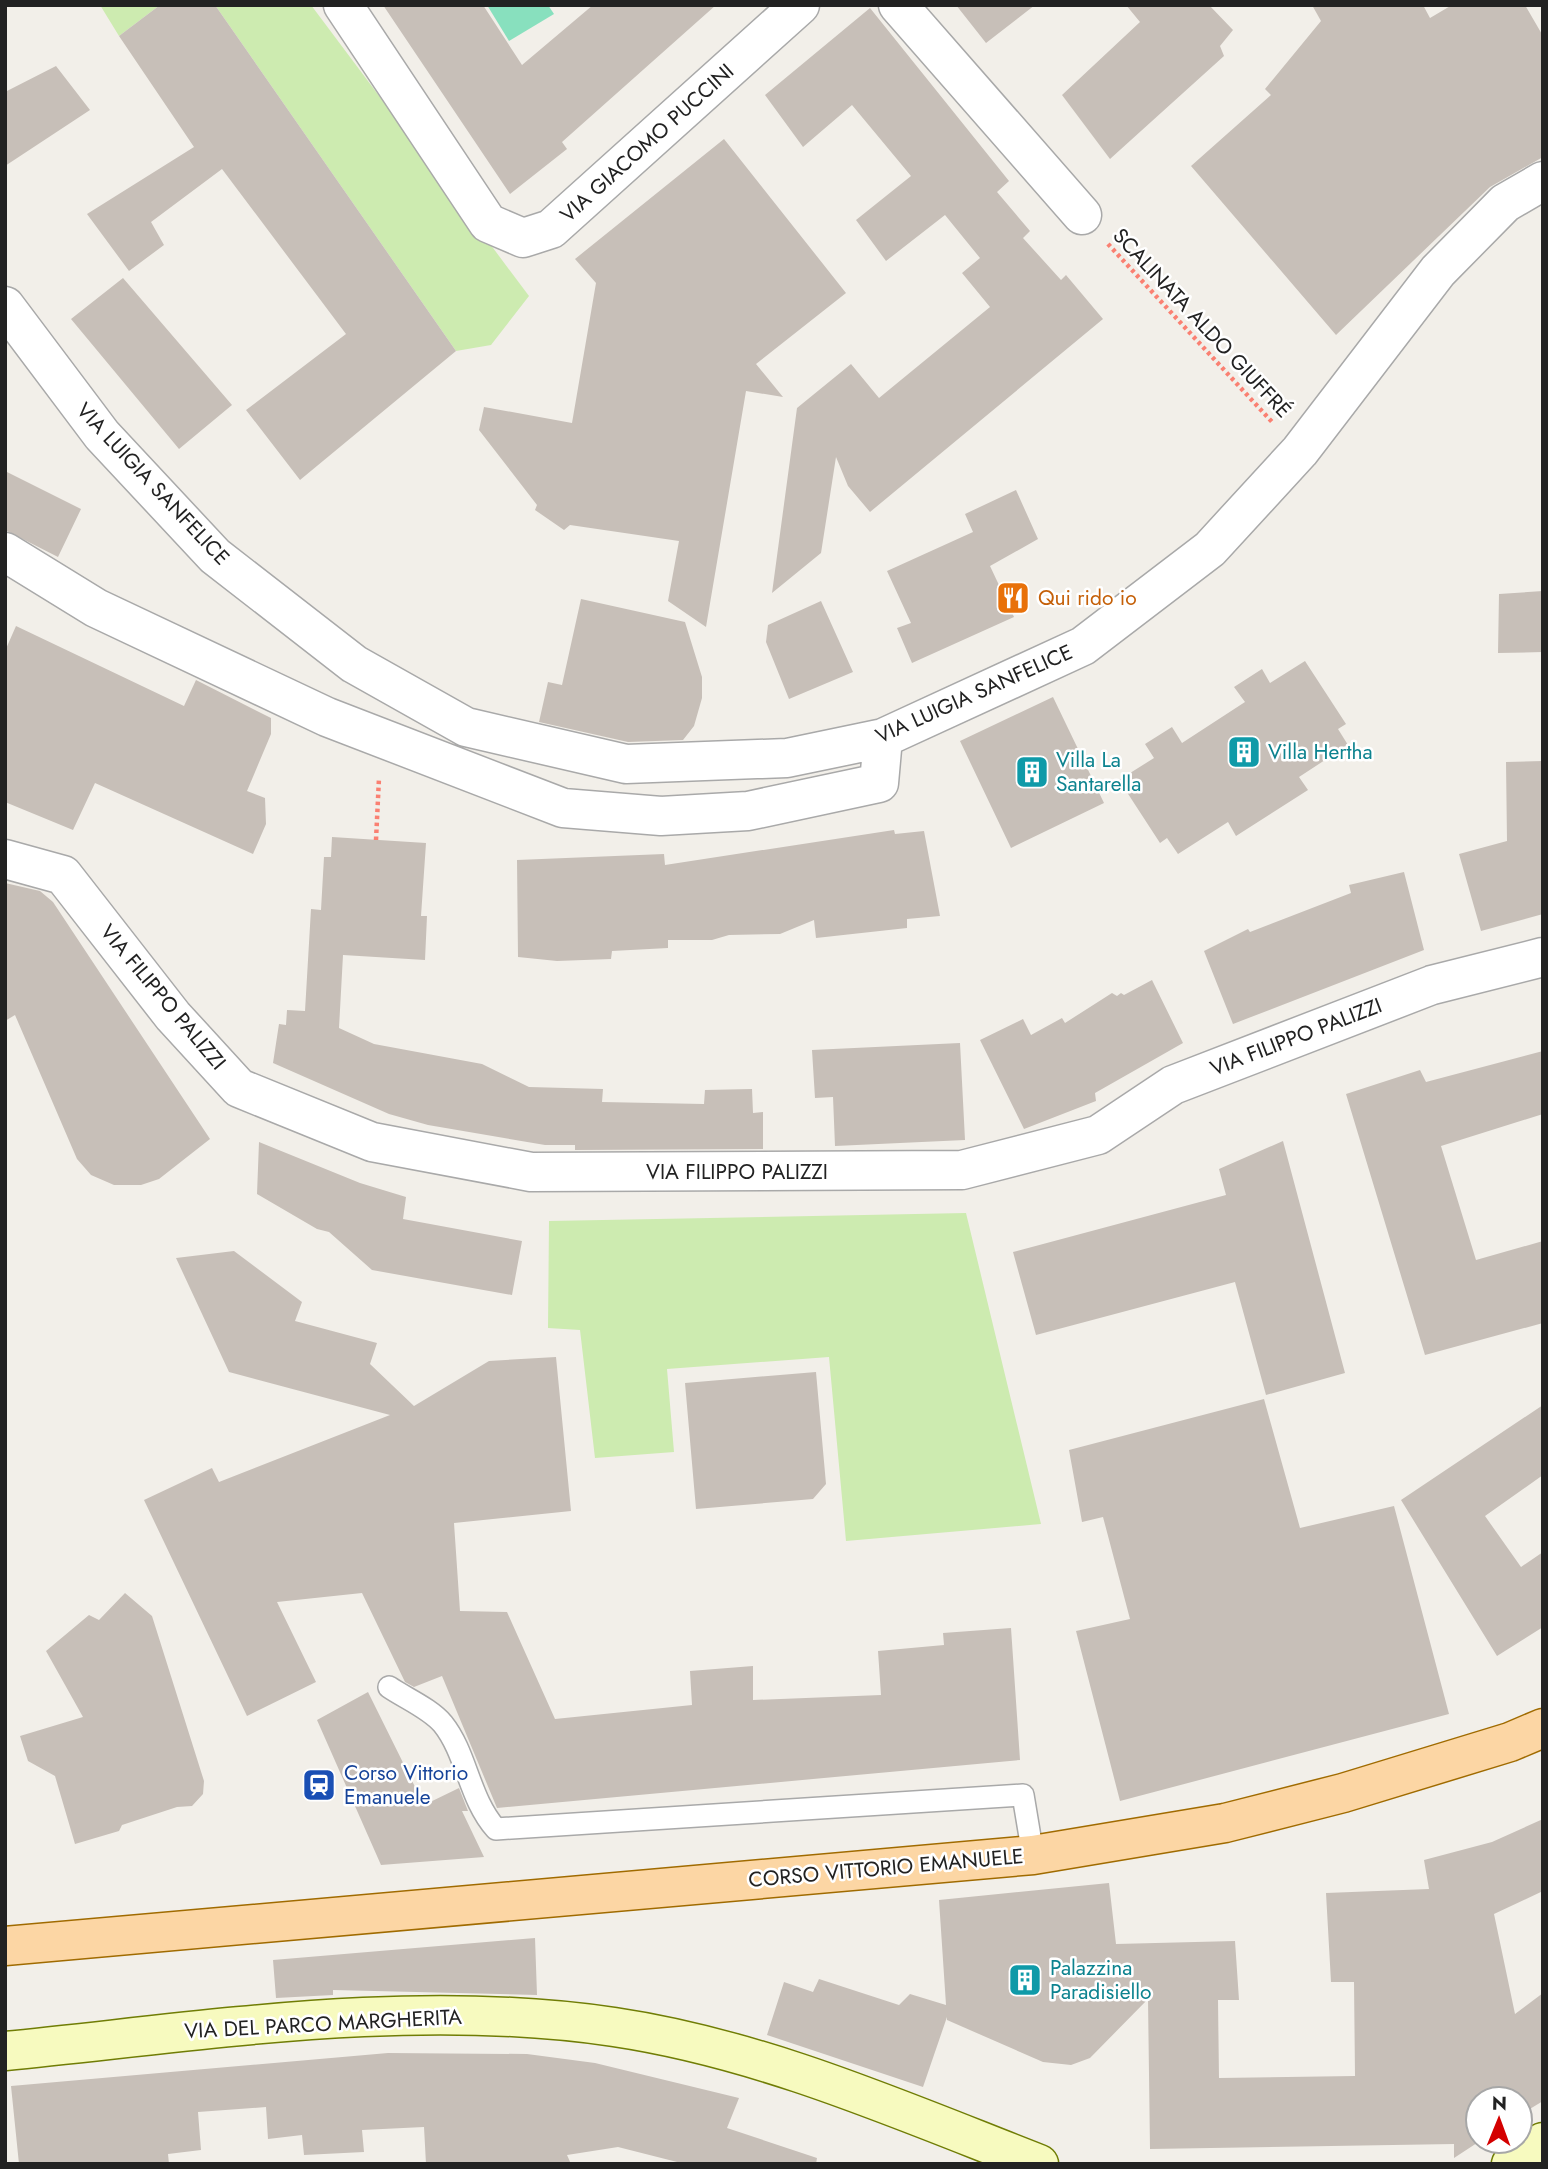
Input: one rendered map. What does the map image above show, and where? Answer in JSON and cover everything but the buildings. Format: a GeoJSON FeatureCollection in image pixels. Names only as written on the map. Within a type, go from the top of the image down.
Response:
{"type":"FeatureCollection","features":[{"type":"Feature","properties":{"kind":"main road","name":"CORSO VITTORIO EMANUELE"},"geometry":{"type":"LineString","coordinates":[[5,1946],[1033,1855],[1225,1823],[1343,1793],[1510,1742],[1543,1728]]}},
{"type":"Feature","properties":{"kind":"street","name":"VIA GIACOMO PUCCINI"},"geometry":{"type":"LineString","coordinates":[[343,5],[488,223],[523,238],[551,229],[800,5]]}},
{"type":"Feature","properties":{"kind":"street"},"geometry":{"type":"LineString","coordinates":[[898,5],[1082,215]]}},
{"type":"Feature","properties":{"kind":"street","name":"VIA LUIGIA SANFELICE"},"geometry":{"type":"LineString","coordinates":[[5,306],[102,435],[215,556],[354,664],[466,727],[626,764],[787,758],[883,738],[1083,646],[1210,549],[1300,452],[1438,271],[1505,203],[1543,181]]}},
{"type":"Feature","properties":{"kind":"street"},"geometry":{"type":"LineString","coordinates":[[5,552],[96,608],[327,717],[564,808],[661,816],[748,811],[879,783],[883,738]]}},
{"type":"Feature","properties":{"kind":"street","name":"VIA FILIPPO PALIZZI"},"geometry":{"type":"LineString","coordinates":[[5,859],[63,874],[173,1016],[239,1088],[372,1142],[531,1172],[962,1170],[1098,1135],[1173,1084],[1432,985],[1543,957]]}},
{"type":"Feature","properties":{"kind":"street","name":"VIA DEL PARCO MARGHERITA"},"geometry":{"type":"LineString","coordinates":[[5,2051],[328,2020],[457,2015],[564,2021],[676,2039],[789,2069],[1039,2164]]}},
{"type":"Feature","properties":{"kind":"street"},"geometry":{"type":"LineString","coordinates":[[1511,2164],[1543,2142]]}},
{"type":"Feature","properties":{"kind":"lane"},"geometry":{"type":"LineString","coordinates":[[389,1687],[442,1723],[468,1776],[482,1814],[496,1829],[1023,1795],[1033,1855]]}},
{"type":"Feature","properties":{"kind":"path","name":"SCALINATA ALDO GIUFFRÉ"},"geometry":{"type":"LineString","coordinates":[[1082,215],[1300,452]]}},
{"type":"Feature","properties":{"kind":"path"},"geometry":{"type":"LineString","coordinates":[[376,840],[379,769]]}},
{"type":"Feature","properties":{"kind":"green space"},"geometry":{"type":"Polygon","coordinates":[[[100,5],[160,5],[119,36],[100,5]]]}},
{"type":"Feature","properties":{"kind":"green space"},"geometry":{"type":"Polygon","coordinates":[[[215,5],[311,5],[529,296],[491,345],[456,351],[215,5]]]}},
{"type":"Feature","properties":{"kind":"green space"},"geometry":{"type":"Polygon","coordinates":[[[487,5],[548,5],[554,14],[509,41],[487,5]]]}},
{"type":"Feature","properties":{"kind":"green space"},"geometry":{"type":"Polygon","coordinates":[[[966,1213],[1041,1524],[846,1541],[829,1357],[667,1369],[674,1452],[595,1458],[580,1330],[548,1328],[549,1221],[966,1213]]]}},
{"type":"Feature","properties":{"kind":"place","name":"Qui rido io"},"geometry":{"type":"Point","coordinates":[1013,598]}},
{"type":"Feature","properties":{"kind":"place","name":"Villa Hertha"},"geometry":{"type":"Point","coordinates":[1244,752]}},
{"type":"Feature","properties":{"kind":"place","name":"Villa La Santarella"},"geometry":{"type":"Point","coordinates":[1032,772]}},
{"type":"Feature","properties":{"kind":"place","name":"Corso Vittorio Emanuele"},"geometry":{"type":"Point","coordinates":[319,1785]}},
{"type":"Feature","properties":{"kind":"place","name":"Palazzina Paradisiello"},"geometry":{"type":"Point","coordinates":[1025,1980]}}]}
